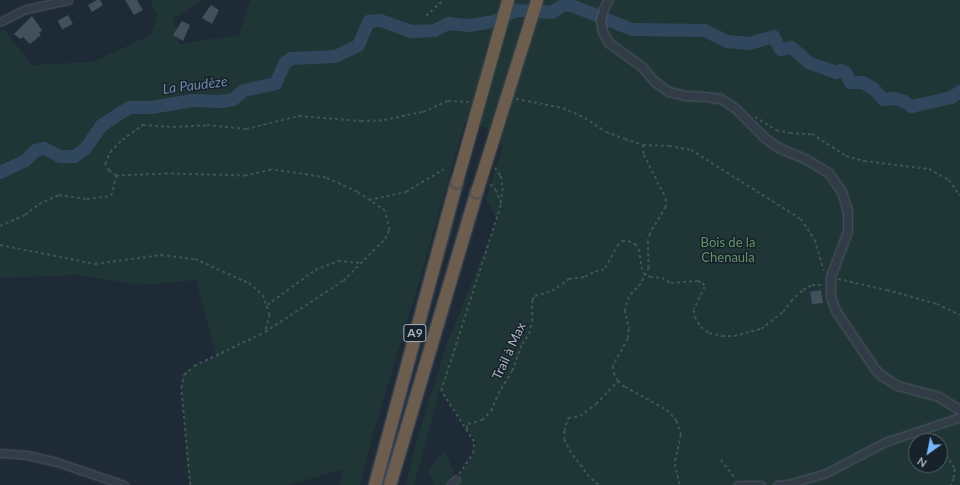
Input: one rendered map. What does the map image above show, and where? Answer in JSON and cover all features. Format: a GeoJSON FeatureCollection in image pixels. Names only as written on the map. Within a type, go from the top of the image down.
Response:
{"type":"FeatureCollection","features":[{"type":"Feature","properties":{"kind":"highway","name":"A9"},"geometry":{"type":"LineString","coordinates":[[375,485],[508,0]]}},
{"type":"Feature","properties":{"kind":"highway","name":"A9"},"geometry":{"type":"LineString","coordinates":[[390,485],[537,0]]}},
{"type":"Feature","properties":{"kind":"street"},"geometry":{"type":"LineString","coordinates":[[0,22],[26,8],[68,0]]}},
{"type":"Feature","properties":{"kind":"street"},"geometry":{"type":"LineString","coordinates":[[609,0],[604,9],[601,21],[602,32],[609,43],[642,67],[655,82],[669,92],[686,96],[720,99],[735,108],[765,138],[779,148],[807,160],[829,173],[842,192],[848,212],[848,232],[831,277],[831,296],[836,311],[871,363],[882,376],[898,386],[939,397],[960,410]]}},
{"type":"Feature","properties":{"kind":"street"},"geometry":{"type":"LineString","coordinates":[[776,485],[788,484],[826,473],[885,442],[960,417]]}},
{"type":"Feature","properties":{"kind":"street"},"geometry":{"type":"LineString","coordinates":[[0,453],[27,455],[57,462],[124,485]]}},
{"type":"Feature","properties":{"kind":"street"},"geometry":{"type":"LineString","coordinates":[[450,485],[456,479]]}},
{"type":"Feature","properties":{"kind":"street"},"geometry":{"type":"LineString","coordinates":[[739,485],[761,485]]}},
{"type":"Feature","properties":{"kind":"path"},"geometry":{"type":"LineString","coordinates":[[426,16],[443,0]]}},
{"type":"Feature","properties":{"kind":"path"},"geometry":{"type":"LineString","coordinates":[[509,99],[562,108],[585,118],[606,132],[643,145],[670,146],[691,150],[801,219],[815,240],[825,272],[831,277],[937,304],[960,315]]}},
{"type":"Feature","properties":{"kind":"path"},"geometry":{"type":"LineString","coordinates":[[190,485],[181,388],[184,376],[194,366],[265,332],[344,281],[385,239],[389,230],[385,212],[357,192],[326,178],[271,170],[246,176],[167,174],[116,176],[109,171],[105,164],[110,152],[122,140],[143,125],[172,127],[207,125],[246,129],[299,116],[361,121],[384,120],[424,112],[448,101],[476,101]]}},
{"type":"Feature","properties":{"kind":"path"},"geometry":{"type":"LineString","coordinates":[[751,114],[776,130],[790,133],[812,134],[846,156],[864,161],[929,169],[949,180],[959,192],[960,196]]}},
{"type":"Feature","properties":{"kind":"path"},"geometry":{"type":"LineString","coordinates":[[643,145],[644,155],[666,199],[666,207],[650,234],[648,242],[649,268],[641,284],[629,296],[625,310],[629,328],[628,339],[613,366],[614,373],[618,381],[625,387],[667,410],[677,421],[681,434],[675,464],[680,485]]}},
{"type":"Feature","properties":{"kind":"path"},"geometry":{"type":"LineString","coordinates":[[368,200],[406,192],[444,169]]}},
{"type":"Feature","properties":{"kind":"path"},"geometry":{"type":"LineString","coordinates":[[0,226],[26,215],[39,204],[59,195],[87,199],[111,196],[116,176]]}},
{"type":"Feature","properties":{"kind":"path"},"geometry":{"type":"LineString","coordinates":[[456,479],[473,453],[474,442],[441,391],[501,204],[496,191],[487,180]]}},
{"type":"Feature","properties":{"kind":"path","name":"Trail à Max"},"geometry":{"type":"LineString","coordinates":[[466,429],[468,424],[482,420],[491,411],[498,394],[512,372],[522,344],[529,334],[532,321],[532,300],[535,296],[552,292],[570,279],[586,278],[595,271],[601,271],[605,268],[617,246],[622,241],[628,240],[635,244],[639,249],[643,273],[646,275]]}},
{"type":"Feature","properties":{"kind":"path"},"geometry":{"type":"LineString","coordinates":[[0,245],[95,264],[161,255],[195,259],[249,283],[263,295],[270,315],[265,332]]}},
{"type":"Feature","properties":{"kind":"path"},"geometry":{"type":"LineString","coordinates":[[266,305],[315,270],[338,261],[362,263]]}},
{"type":"Feature","properties":{"kind":"path"},"geometry":{"type":"LineString","coordinates":[[646,275],[650,277],[662,278],[671,283],[698,281],[703,283],[705,287],[694,310],[695,317],[701,328],[709,333],[722,336],[734,336],[761,329],[783,312],[791,301],[803,290],[812,285],[831,288]]}},
{"type":"Feature","properties":{"kind":"path"},"geometry":{"type":"LineString","coordinates":[[598,485],[589,477],[571,453],[564,440],[564,431],[568,418],[580,416],[596,404],[618,381]]}},
{"type":"Feature","properties":{"kind":"path"},"geometry":{"type":"LineString","coordinates":[[948,458],[955,469],[954,479],[951,485]]}},
{"type":"Feature","properties":{"kind":"path"},"geometry":{"type":"LineString","coordinates":[[721,460],[739,485]]}},
{"type":"Feature","properties":{"kind":"green space","name":"Bois de la Chenaula"},"geometry":{"type":"Polygon","coordinates":[[[150,0],[202,0],[173,18],[180,44],[239,35],[250,0],[960,0],[960,485],[452,485],[474,454],[476,442],[440,389],[414,485],[406,485],[416,443],[445,349],[497,220],[486,199],[503,147],[487,128],[465,121],[372,438],[360,485],[339,485],[344,469],[288,485],[189,485],[181,374],[216,355],[196,280],[142,285],[78,275],[0,278],[0,30],[5,29],[31,65],[93,62],[151,35],[157,15],[150,0]]]}},
{"type":"Feature","properties":{"kind":"green space"},"geometry":{"type":"Polygon","coordinates":[[[444,450],[454,472],[444,485],[434,485],[428,471],[444,450]]]}},
{"type":"Feature","properties":{"kind":"building"},"geometry":{"type":"Polygon","coordinates":[[[100,0],[103,5],[92,12],[88,5],[100,0]]]}},
{"type":"Feature","properties":{"kind":"building"},"geometry":{"type":"Polygon","coordinates":[[[125,0],[137,0],[143,10],[134,15],[125,0]]]}},
{"type":"Feature","properties":{"kind":"building"},"geometry":{"type":"Polygon","coordinates":[[[211,5],[219,10],[212,24],[202,18],[211,5]]]}},
{"type":"Feature","properties":{"kind":"building"},"geometry":{"type":"Polygon","coordinates":[[[68,15],[73,24],[62,30],[58,21],[68,15]]]}},
{"type":"Feature","properties":{"kind":"building"},"geometry":{"type":"Polygon","coordinates":[[[32,16],[42,30],[39,33],[41,35],[30,44],[23,37],[20,39],[14,34],[32,16]]]}},
{"type":"Feature","properties":{"kind":"building"},"geometry":{"type":"Polygon","coordinates":[[[182,21],[190,25],[183,41],[173,35],[182,21]]]}},
{"type":"Feature","properties":{"kind":"building"},"geometry":{"type":"Polygon","coordinates":[[[821,290],[823,303],[812,305],[810,292],[821,290]]]}},
{"type":"Feature","properties":{"kind":"waterway","name":"La Paudèze"},"geometry":{"type":"LineString","coordinates":[[0,172],[25,160],[35,150],[44,148],[60,156],[74,156],[85,148],[101,125],[129,107],[151,107],[192,100],[220,101],[233,99],[243,90],[275,83],[285,62],[291,58],[335,56],[358,45],[368,21],[380,20],[410,31],[434,30],[448,23],[468,25],[493,21],[516,10],[551,12],[564,4],[571,5],[632,29],[704,30],[727,41],[749,43],[773,36],[780,49],[791,47],[808,62],[835,72],[840,70],[845,72],[850,82],[862,82],[873,88],[883,99],[894,98],[904,101],[911,106],[951,97],[960,91]]}}]}
